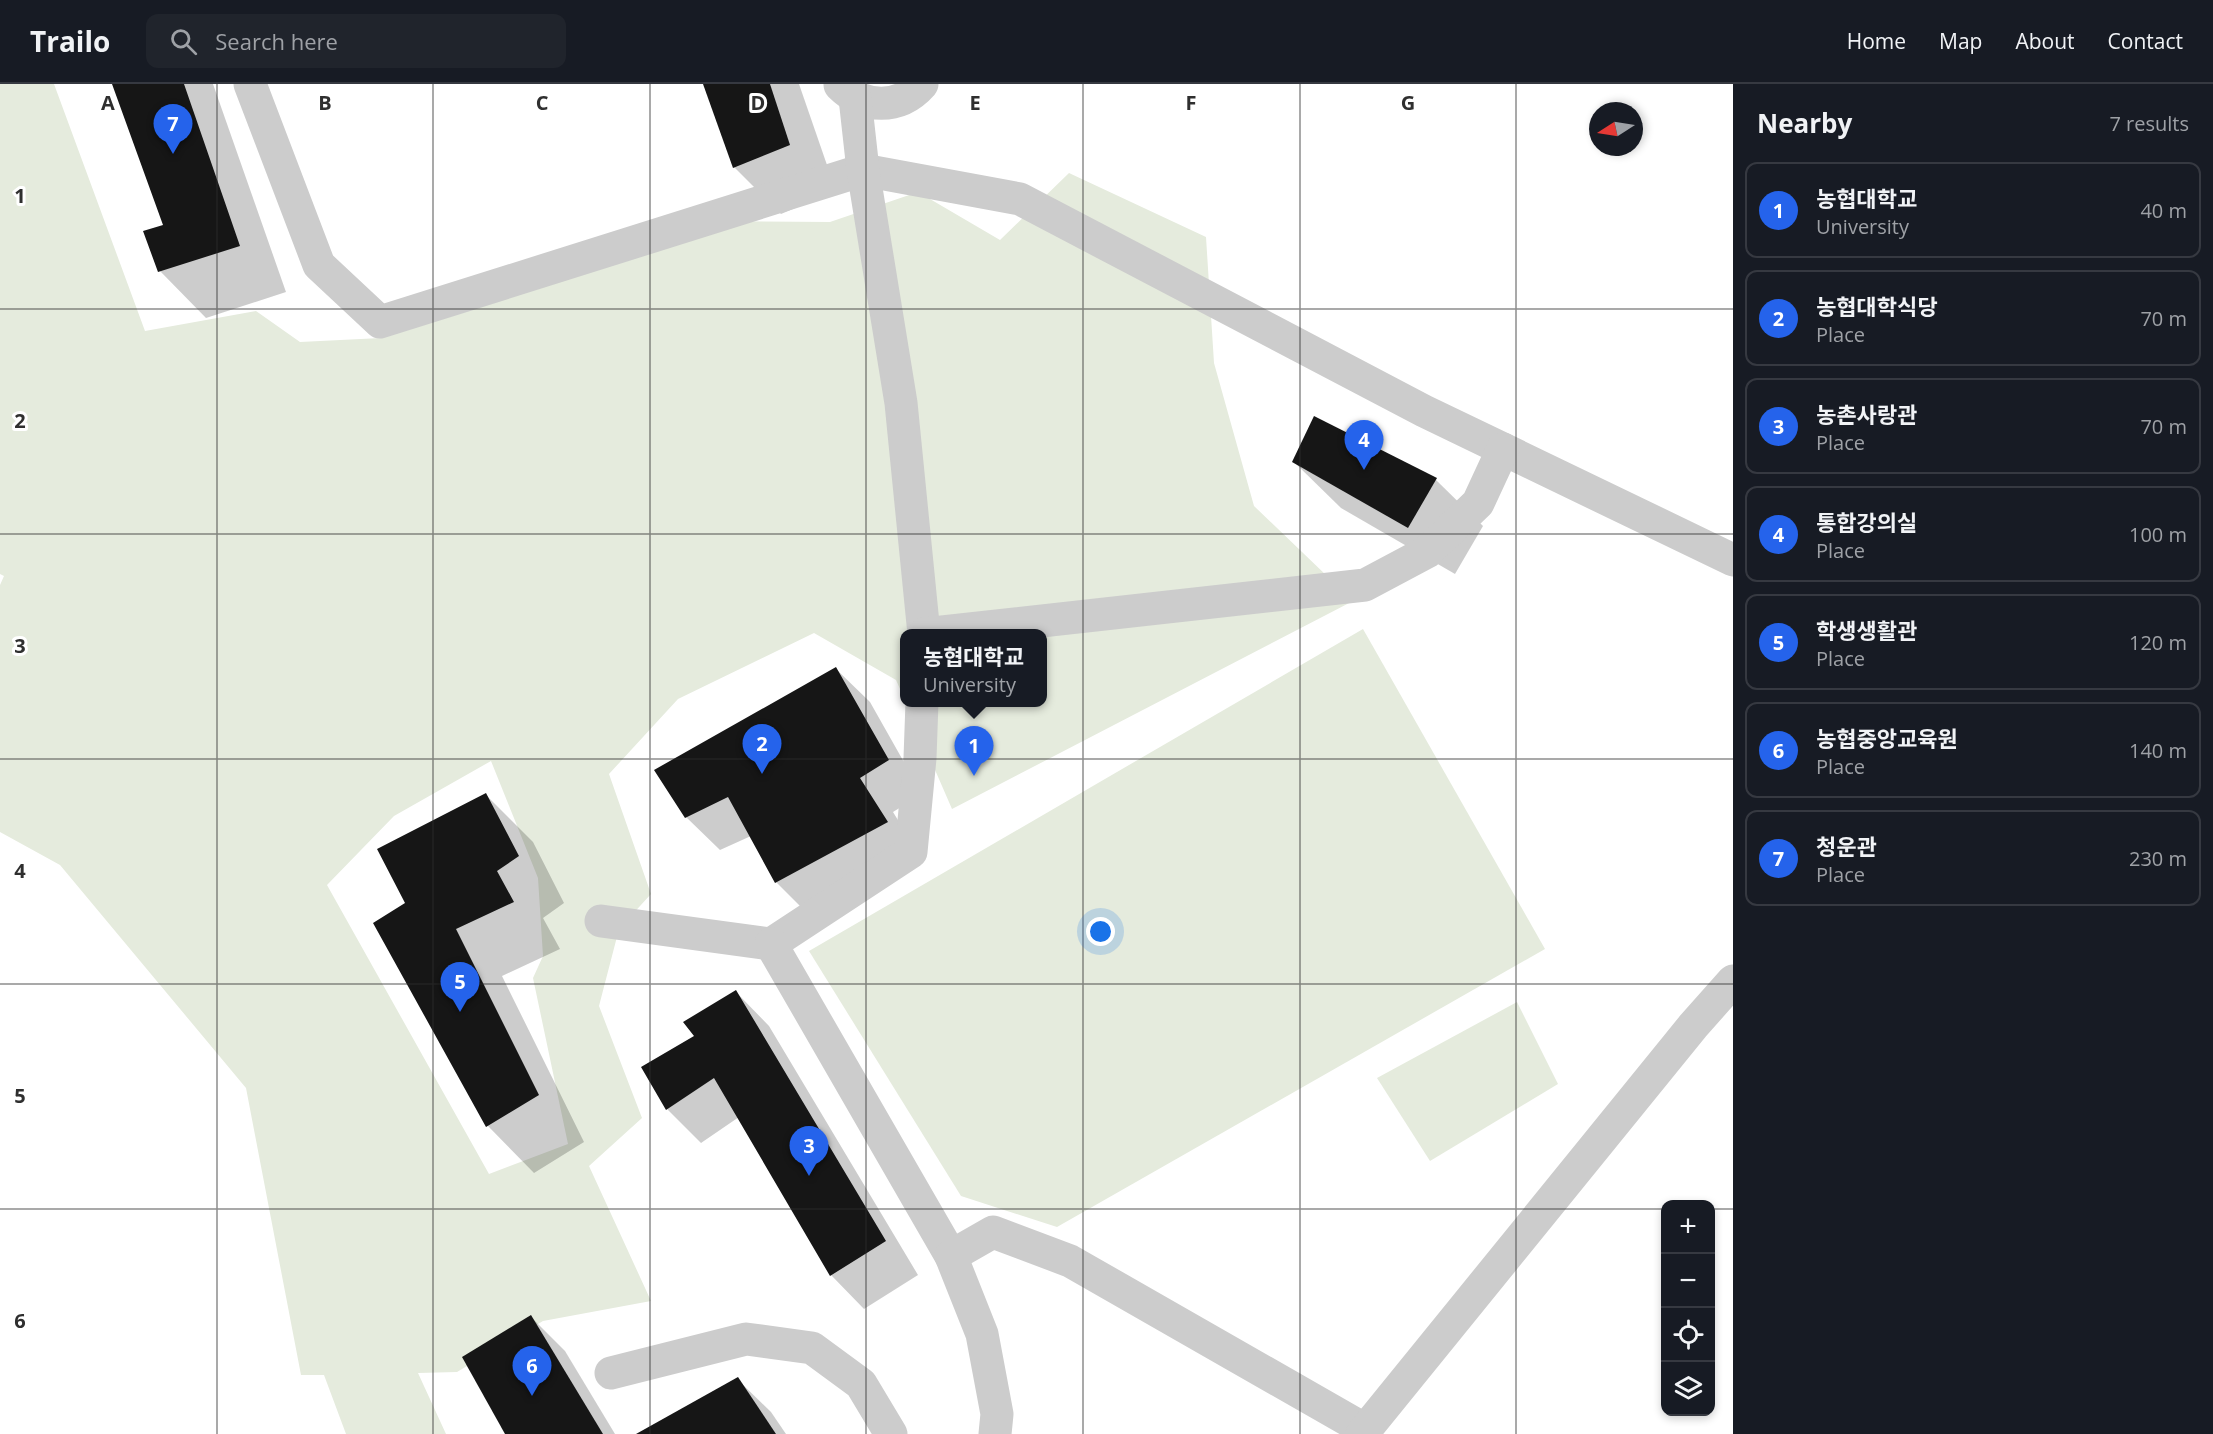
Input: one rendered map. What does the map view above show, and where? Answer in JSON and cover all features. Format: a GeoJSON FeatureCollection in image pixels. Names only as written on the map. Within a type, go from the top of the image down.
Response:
{"type":"FeatureCollection","features":[{"type":"Feature","properties":{"kind":"lane"},"geometry":{"type":"LineString","coordinates":[[250,84],[319,265],[380,322],[863,170],[1020,199],[1425,411],[1733,560]]}},
{"type":"Feature","properties":{"kind":"lane"},"geometry":{"type":"LineString","coordinates":[[847,91],[872,104],[890,103],[907,97],[922,84]]}},
{"type":"Feature","properties":{"kind":"lane"},"geometry":{"type":"LineString","coordinates":[[847,91],[863,170],[901,404],[924,629]]}},
{"type":"Feature","properties":{"kind":"lane"},"geometry":{"type":"LineString","coordinates":[[961,629],[1365,585],[1427,552],[1478,503],[1503,449]]}},
{"type":"Feature","properties":{"kind":"lane"},"geometry":{"type":"LineString","coordinates":[[601,921],[771,944],[911,852],[920,758],[922,707]]}},
{"type":"Feature","properties":{"kind":"lane"},"geometry":{"type":"LineString","coordinates":[[771,944],[951,1256],[982,1334],[997,1414],[995,1434]]}},
{"type":"Feature","properties":{"kind":"lane"},"geometry":{"type":"LineString","coordinates":[[951,1256],[993,1232],[1070,1261],[1363,1431],[1693,1026],[1733,981]]}},
{"type":"Feature","properties":{"kind":"lane"},"geometry":{"type":"LineString","coordinates":[[611,1373],[746,1339],[812,1348],[861,1384],[891,1434]]}},
{"type":"Feature","properties":{"kind":"shaded area"},"geometry":{"type":"Polygon","coordinates":[[[0,84],[54,84],[145,331],[256,311],[300,342],[381,338],[713,221],[830,222],[918,192],[1000,240],[1069,173],[1206,237],[1214,363],[1254,506],[1353,601],[952,809],[908,707],[1047,707],[1047,629],[900,629],[900,689],[896,680],[814,633],[678,699],[609,774],[651,894],[619,929],[599,1006],[642,1118],[589,1166],[651,1301],[543,1321],[457,1372],[418,1373],[446,1434],[346,1434],[324,1375],[301,1375],[246,1088],[60,865],[0,832],[0,585],[4,576],[0,574],[0,84]],[[491,761],[394,816],[327,885],[489,1174],[568,1144],[533,978],[543,956],[538,878],[491,761]]]}},
{"type":"Feature","properties":{"kind":"shaded area"},"geometry":{"type":"Polygon","coordinates":[[[1363,629],[1545,949],[1057,1227],[961,1196],[809,951],[1363,629]]]}},
{"type":"Feature","properties":{"kind":"shaded area"},"geometry":{"type":"Polygon","coordinates":[[[1517,1002],[1558,1084],[1430,1161],[1377,1078],[1517,1002]]]}},
{"type":"Feature","properties":{"kind":"building"},"geometry":{"type":"Polygon","coordinates":[[[112,84],[184,84],[240,246],[158,272],[143,231],[163,225],[112,84]]]}},
{"type":"Feature","properties":{"kind":"building"},"geometry":{"type":"Polygon","coordinates":[[[703,84],[770,84],[790,145],[733,168],[703,84]]]}},
{"type":"Feature","properties":{"kind":"building"},"geometry":{"type":"Polygon","coordinates":[[[1314,416],[1437,478],[1408,528],[1292,462],[1314,416]]]}},
{"type":"Feature","properties":{"kind":"building"},"geometry":{"type":"Polygon","coordinates":[[[836,667],[889,760],[860,778],[888,822],[775,883],[728,797],[685,818],[654,770],[836,667]]]}},
{"type":"Feature","properties":{"kind":"building"},"geometry":{"type":"Polygon","coordinates":[[[486,793],[519,856],[497,871],[514,902],[456,929],[539,1095],[486,1127],[373,923],[405,903],[377,849],[486,793]]]}},
{"type":"Feature","properties":{"kind":"building"},"geometry":{"type":"Polygon","coordinates":[[[736,990],[886,1241],[830,1276],[714,1078],[666,1110],[641,1067],[694,1036],[683,1022],[736,990]]]}},
{"type":"Feature","properties":{"kind":"building"},"geometry":{"type":"Polygon","coordinates":[[[531,1315],[603,1434],[505,1434],[462,1357],[531,1315]]]}},
{"type":"Feature","properties":{"kind":"building"},"geometry":{"type":"Polygon","coordinates":[[[738,1377],[776,1434],[636,1434],[738,1377]]]}},
{"type":"Feature","properties":{"kind":"place","name":"청운관"},"geometry":{"type":"Point","coordinates":[173,154]}},
{"type":"Feature","properties":{"kind":"place","name":"통합강의실"},"geometry":{"type":"Point","coordinates":[1364,470]}},
{"type":"Feature","properties":{"kind":"place","name":"농협대학식당"},"geometry":{"type":"Point","coordinates":[762,774]}},
{"type":"Feature","properties":{"kind":"place","name":"농협대학교"},"geometry":{"type":"Point","coordinates":[974,776]}},
{"type":"Feature","properties":{"kind":"place","name":"학생생활관"},"geometry":{"type":"Point","coordinates":[460,1012]}},
{"type":"Feature","properties":{"kind":"place","name":"농촌사랑관"},"geometry":{"type":"Point","coordinates":[809,1176]}},
{"type":"Feature","properties":{"kind":"place","name":"농협중앙교육원"},"geometry":{"type":"Point","coordinates":[532,1396]}}]}
